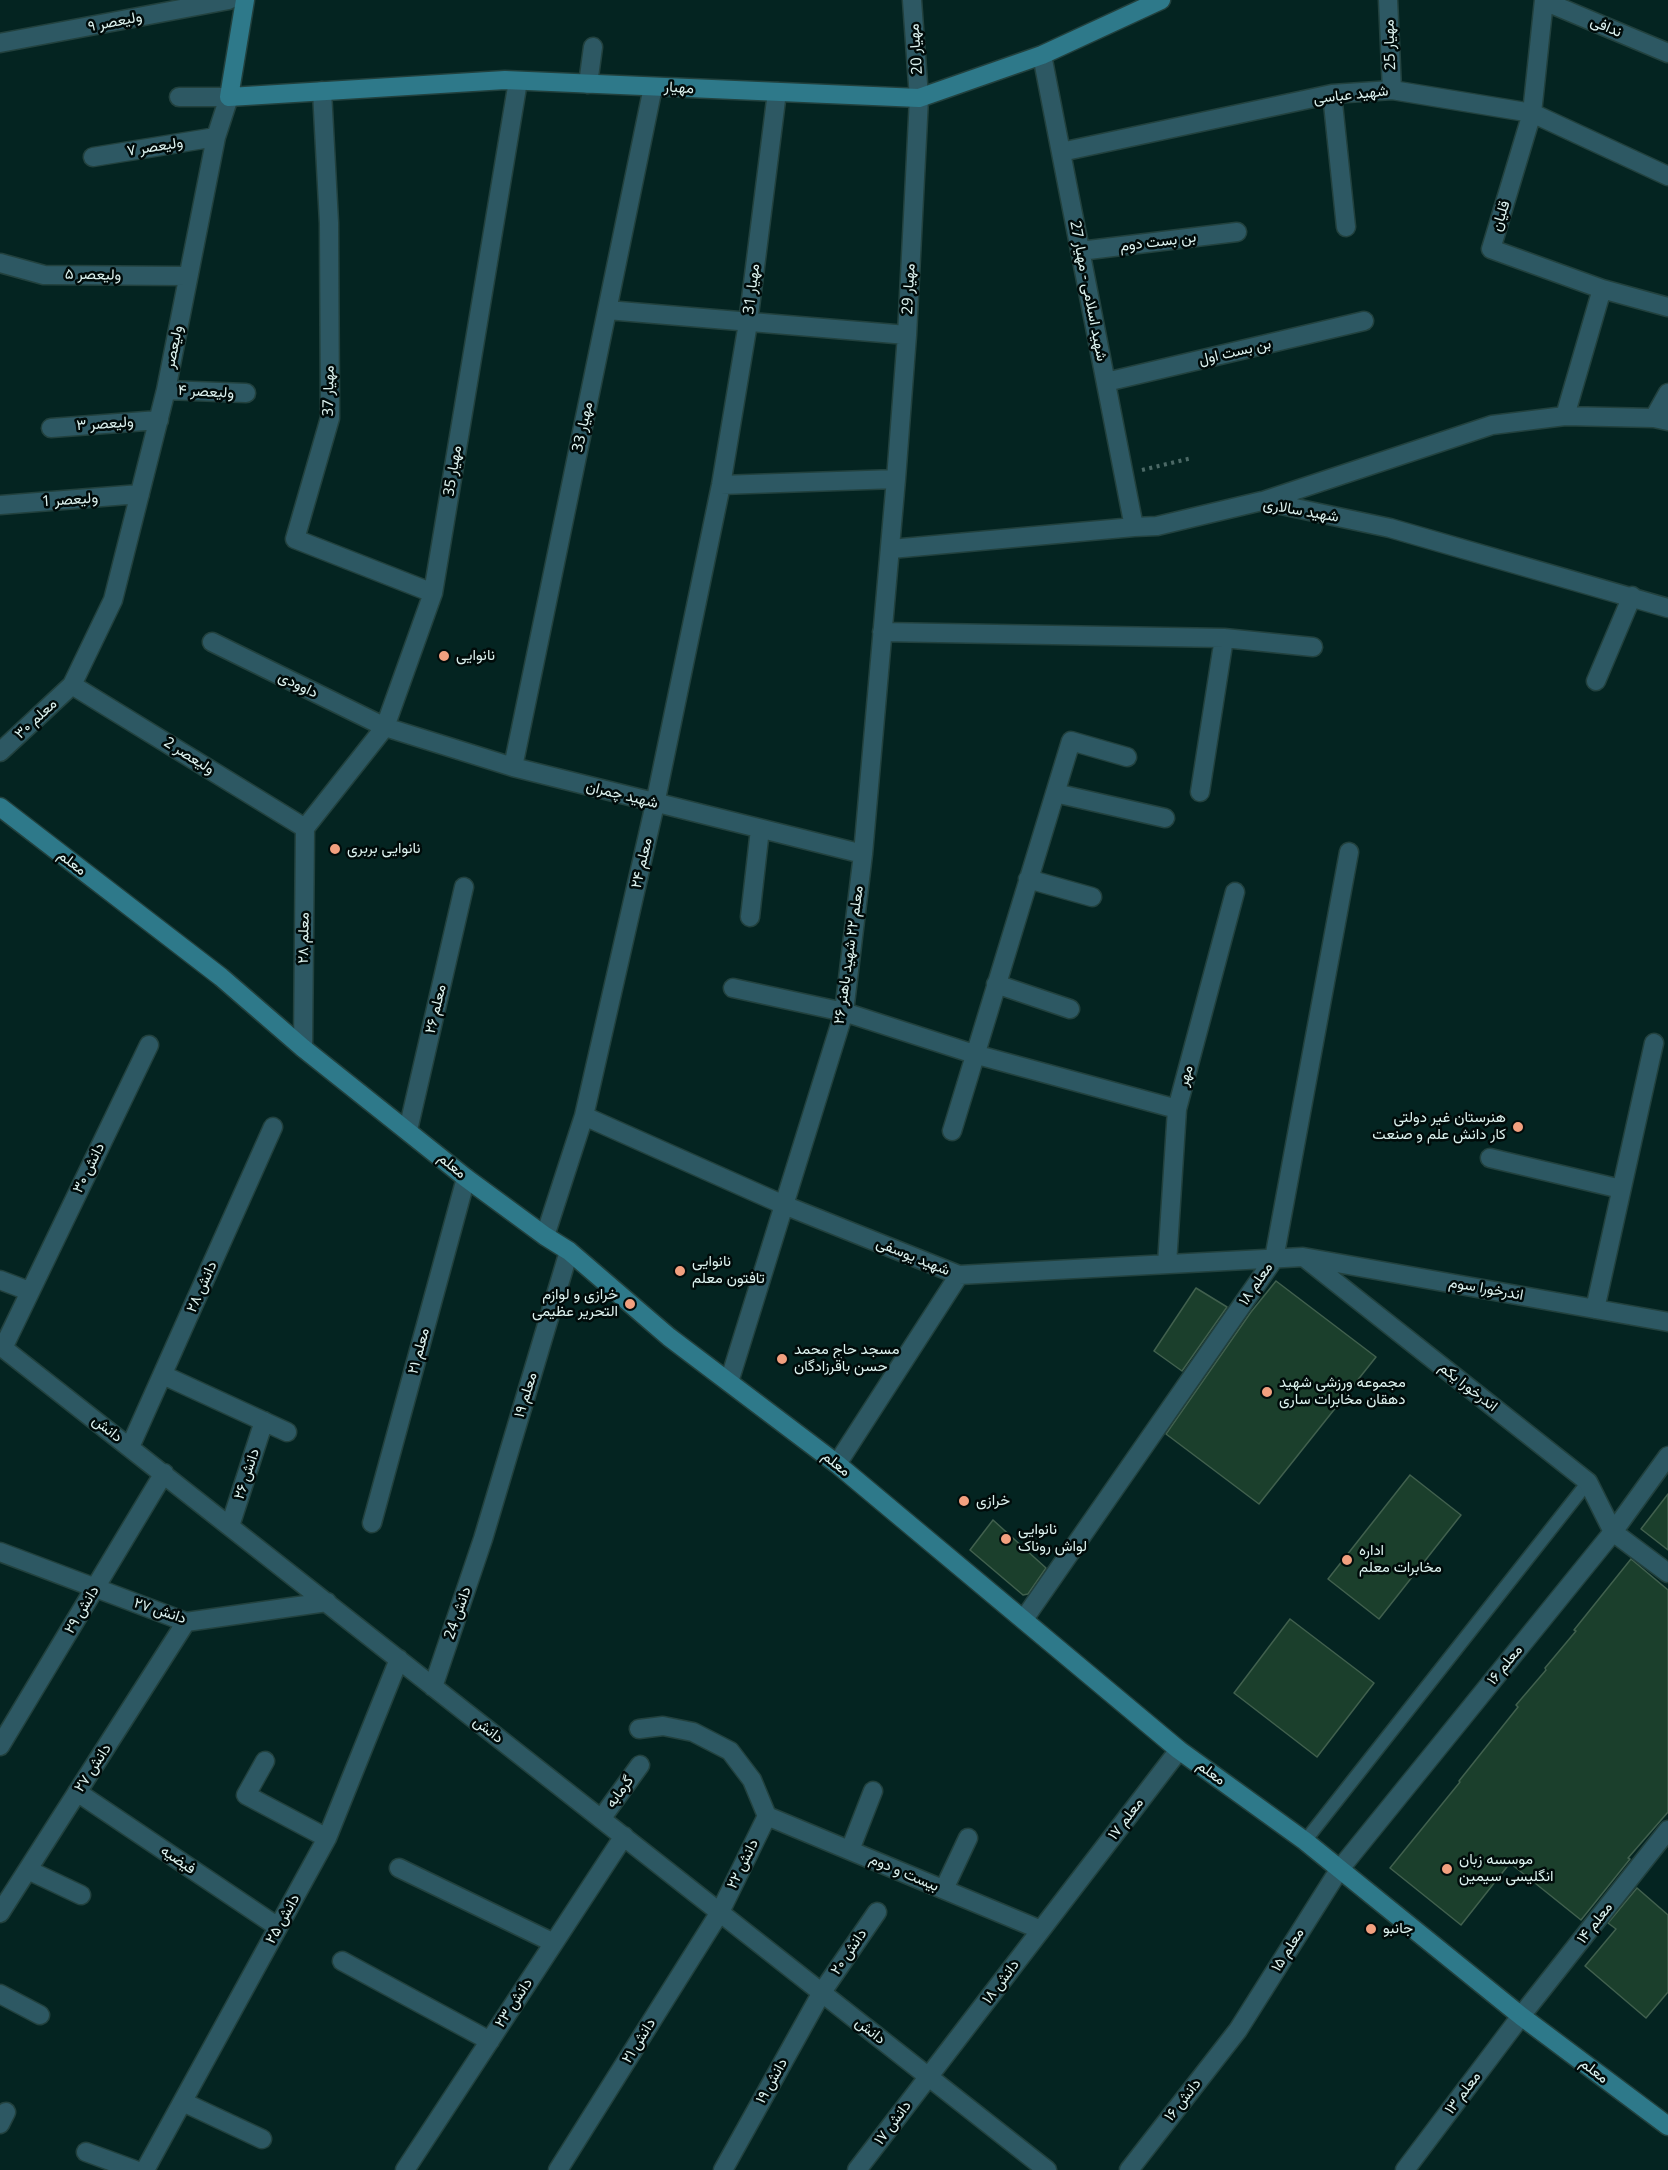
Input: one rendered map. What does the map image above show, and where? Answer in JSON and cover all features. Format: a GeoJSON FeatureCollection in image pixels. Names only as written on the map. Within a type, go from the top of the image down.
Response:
{"type":"FeatureCollection","features":[{"type":"Feature","properties":{"kind":"main road","name":"ولیعصر"},"geometry":{"type":"LineString","coordinates":[[229,97],[245,0]]}},
{"type":"Feature","properties":{"kind":"main road","name":"مهیار"},"geometry":{"type":"LineString","coordinates":[[229,97],[518,81],[919,98],[1042,55],[1161,0]]}},
{"type":"Feature","properties":{"kind":"main road","name":"معلم"},"geometry":{"type":"LineString","coordinates":[[0,807],[221,977],[303,1048],[466,1178],[569,1251],[669,1337],[837,1464],[1179,1750],[1305,1840],[1521,2016],[1668,2126]]}},
{"type":"Feature","properties":{"kind":"street","name":"ولیعصر ۹"},"geometry":{"type":"LineString","coordinates":[[0,43],[229,0]]}},
{"type":"Feature","properties":{"kind":"street","name":"مهیار 20"},"geometry":{"type":"LineString","coordinates":[[912,0],[919,98]]}},
{"type":"Feature","properties":{"kind":"street","name":"مهیار 25"},"geometry":{"type":"LineString","coordinates":[[1388,0],[1392,90]]}},
{"type":"Feature","properties":{"kind":"street","name":"ندافی"},"geometry":{"type":"LineString","coordinates":[[1544,0],[1668,53]]}},
{"type":"Feature","properties":{"kind":"street","name":"قلیان"},"geometry":{"type":"LineString","coordinates":[[1544,0],[1532,113],[1491,249],[1602,289],[1668,307]]}},
{"type":"Feature","properties":{"kind":"street"},"geometry":{"type":"LineString","coordinates":[[588,84],[593,46]]}},
{"type":"Feature","properties":{"kind":"street","name":"شهید اسلامی - مهیار 27"},"geometry":{"type":"LineString","coordinates":[[1042,55],[1134,526]]}},
{"type":"Feature","properties":{"kind":"street","name":"مهیار 35"},"geometry":{"type":"LineString","coordinates":[[305,828],[385,727],[433,593],[518,81]]}},
{"type":"Feature","properties":{"kind":"street","name":"مهیار 33"},"geometry":{"type":"LineString","coordinates":[[513,767],[653,87]]}},
{"type":"Feature","properties":{"kind":"street","name":"شهید عباسی"},"geometry":{"type":"LineString","coordinates":[[1061,152],[1332,94],[1392,90],[1532,113],[1668,176]]}},
{"type":"Feature","properties":{"kind":"street","name":"مهیار 37"},"geometry":{"type":"LineString","coordinates":[[322,91],[329,223],[330,418],[295,538],[433,593]]}},
{"type":"Feature","properties":{"kind":"street","name":"مهیار 31"},"geometry":{"type":"LineString","coordinates":[[721,485],[748,323],[777,92]]}},
{"type":"Feature","properties":{"kind":"street"},"geometry":{"type":"LineString","coordinates":[[1332,94],[1346,227]]}},
{"type":"Feature","properties":{"kind":"street","name":"مهیار"},"geometry":{"type":"LineString","coordinates":[[179,97],[229,97]]}},
{"type":"Feature","properties":{"kind":"street","name":"ولیعصر"},"geometry":{"type":"LineString","coordinates":[[72,685],[112,600],[166,390],[216,137],[229,97]]}},
{"type":"Feature","properties":{"kind":"street","name":"مهیار 29"},"geometry":{"type":"LineString","coordinates":[[891,549],[907,335],[919,98]]}},
{"type":"Feature","properties":{"kind":"street","name":"ولیعصر ۷"},"geometry":{"type":"LineString","coordinates":[[93,157],[216,137]]}},
{"type":"Feature","properties":{"kind":"street","name":"بن بست دوم"},"geometry":{"type":"LineString","coordinates":[[1080,251],[1237,232]]}},
{"type":"Feature","properties":{"kind":"street","name":"ولیعصر ۵"},"geometry":{"type":"LineString","coordinates":[[0,263],[44,274],[188,276]]}},
{"type":"Feature","properties":{"kind":"street"},"geometry":{"type":"LineString","coordinates":[[1565,416],[1602,289]]}},
{"type":"Feature","properties":{"kind":"street"},"geometry":{"type":"LineString","coordinates":[[607,310],[907,335]]}},
{"type":"Feature","properties":{"kind":"street","name":"بن بست اول"},"geometry":{"type":"LineString","coordinates":[[1106,382],[1364,321]]}},
{"type":"Feature","properties":{"kind":"street","name":"ولیعصر ۴"},"geometry":{"type":"LineString","coordinates":[[166,390],[246,393]]}},
{"type":"Feature","properties":{"kind":"street"},"geometry":{"type":"LineString","coordinates":[[1262,501],[1492,425],[1565,416],[1661,419],[1668,393]]}},
{"type":"Feature","properties":{"kind":"street","name":"ولیعصر ۳"},"geometry":{"type":"LineString","coordinates":[[51,428],[159,420]]}},
{"type":"Feature","properties":{"kind":"street"},"geometry":{"type":"LineString","coordinates":[[721,485],[896,479]]}},
{"type":"Feature","properties":{"kind":"street","name":"معلم ۲۴"},"geometry":{"type":"LineString","coordinates":[[545,1236],[584,1116],[655,804],[721,485]]}},
{"type":"Feature","properties":{"kind":"street","name":"ولیعصر 1"},"geometry":{"type":"LineString","coordinates":[[0,505],[140,494]]}},
{"type":"Feature","properties":{"kind":"street","name":"شهید سالاری"},"geometry":{"type":"LineString","coordinates":[[891,549],[1134,526],[1157,526],[1262,501],[1389,528],[1668,608]]}},
{"type":"Feature","properties":{"kind":"street","name":"معلم ۲۲ شهید باهنر ۲۶"},"geometry":{"type":"LineString","coordinates":[[729,1382],[844,1012],[863,854],[891,549]]}},
{"type":"Feature","properties":{"kind":"street"},"geometry":{"type":"LineString","coordinates":[[1596,681],[1632,596]]}},
{"type":"Feature","properties":{"kind":"street"},"geometry":{"type":"LineString","coordinates":[[882,632],[1224,638],[1313,647]]}},
{"type":"Feature","properties":{"kind":"street"},"geometry":{"type":"LineString","coordinates":[[1200,792],[1224,638]]}},
{"type":"Feature","properties":{"kind":"street","name":"داوودی"},"geometry":{"type":"LineString","coordinates":[[212,642],[385,727]]}},
{"type":"Feature","properties":{"kind":"street","name":"معلم ۳۰"},"geometry":{"type":"LineString","coordinates":[[0,752],[72,685]]}},
{"type":"Feature","properties":{"kind":"street","name":"ولیعصر 2"},"geometry":{"type":"LineString","coordinates":[[72,685],[305,828]]}},
{"type":"Feature","properties":{"kind":"street","name":"شهید چمران"},"geometry":{"type":"LineString","coordinates":[[385,727],[513,767],[863,854]]}},
{"type":"Feature","properties":{"kind":"street"},"geometry":{"type":"LineString","coordinates":[[952,1131],[1071,741],[1127,757]]}},
{"type":"Feature","properties":{"kind":"street"},"geometry":{"type":"LineString","coordinates":[[1055,793],[1165,819]]}},
{"type":"Feature","properties":{"kind":"street","name":"معلم ۲۸"},"geometry":{"type":"LineString","coordinates":[[303,1048],[305,828]]}},
{"type":"Feature","properties":{"kind":"street"},"geometry":{"type":"LineString","coordinates":[[750,917],[759,829]]}},
{"type":"Feature","properties":{"kind":"street","name":"معلم ۱۸"},"geometry":{"type":"LineString","coordinates":[[1024,1619],[1274,1259],[1349,852]]}},
{"type":"Feature","properties":{"kind":"street"},"geometry":{"type":"LineString","coordinates":[[1028,879],[1092,897]]}},
{"type":"Feature","properties":{"kind":"street","name":"معلم ۲۶"},"geometry":{"type":"LineString","coordinates":[[408,1131],[464,887]]}},
{"type":"Feature","properties":{"kind":"street","name":"مهر"},"geometry":{"type":"LineString","coordinates":[[1167,1264],[1177,1109],[1235,892]]}},
{"type":"Feature","properties":{"kind":"street"},"geometry":{"type":"LineString","coordinates":[[996,984],[1071,1009]]}},
{"type":"Feature","properties":{"kind":"street"},"geometry":{"type":"LineString","coordinates":[[733,988],[844,1012],[974,1054],[1177,1109]]}},
{"type":"Feature","properties":{"kind":"street"},"geometry":{"type":"LineString","coordinates":[[1595,1309],[1653,1043]]}},
{"type":"Feature","properties":{"kind":"street","name":"دانش ۳۰"},"geometry":{"type":"LineString","coordinates":[[29,1291],[149,1045]]}},
{"type":"Feature","properties":{"kind":"street","name":"شهید یوسفی"},"geometry":{"type":"LineString","coordinates":[[584,1116],[784,1205],[959,1275],[1303,1257]]}},
{"type":"Feature","properties":{"kind":"street","name":"دانش ۲۸"},"geometry":{"type":"LineString","coordinates":[[130,1447],[273,1127]]}},
{"type":"Feature","properties":{"kind":"street"},"geometry":{"type":"LineString","coordinates":[[1490,1158],[1621,1189]]}},
{"type":"Feature","properties":{"kind":"street","name":"معلم ۲۱"},"geometry":{"type":"LineString","coordinates":[[372,1523],[466,1178]]}},
{"type":"Feature","properties":{"kind":"street","name":"معلم ۱۹"},"geometry":{"type":"LineString","coordinates":[[483,1539],[569,1251]]}},
{"type":"Feature","properties":{"kind":"street","name":"اندرخورا سوم"},"geometry":{"type":"LineString","coordinates":[[1303,1257],[1668,1322]]}},
{"type":"Feature","properties":{"kind":"street","name":"اندرخورا یکم"},"geometry":{"type":"LineString","coordinates":[[1303,1257],[1588,1482],[1613,1532]]}},
{"type":"Feature","properties":{"kind":"street"},"geometry":{"type":"LineString","coordinates":[[837,1464],[959,1275]]}},
{"type":"Feature","properties":{"kind":"street"},"geometry":{"type":"LineString","coordinates":[[0,1280],[29,1291]]}},
{"type":"Feature","properties":{"kind":"street","name":"دانش"},"geometry":{"type":"LineString","coordinates":[[29,1291],[3,1348],[1047,2170]]}},
{"type":"Feature","properties":{"kind":"street"},"geometry":{"type":"LineString","coordinates":[[163,1375],[287,1432]]}},
{"type":"Feature","properties":{"kind":"street","name":"دانش ۲۶"},"geometry":{"type":"LineString","coordinates":[[230,1526],[264,1421]]}},
{"type":"Feature","properties":{"kind":"street","name":"معلم ۱۶"},"geometry":{"type":"LineString","coordinates":[[1339,1870],[1613,1532],[1668,1456]]}},
{"type":"Feature","properties":{"kind":"street","name":"دانش ٢٩"},"geometry":{"type":"LineString","coordinates":[[0,1746],[164,1473]]}},
{"type":"Feature","properties":{"kind":"street"},"geometry":{"type":"LineString","coordinates":[[1613,1532],[1668,1573]]}},
{"type":"Feature","properties":{"kind":"street","name":"دانش 24"},"geometry":{"type":"LineString","coordinates":[[433,1687],[483,1539]]}},
{"type":"Feature","properties":{"kind":"street","name":"دانش ۲۷"},"geometry":{"type":"LineString","coordinates":[[0,1552],[186,1622],[327,1602]]}},
{"type":"Feature","properties":{"kind":"street","name":"دانش ٢٧"},"geometry":{"type":"LineString","coordinates":[[0,1913],[186,1622]]}},
{"type":"Feature","properties":{"kind":"street","name":"دانش ۲۵"},"geometry":{"type":"LineString","coordinates":[[145,2170],[327,1838],[399,1659]]}},
{"type":"Feature","properties":{"kind":"street"},"geometry":{"type":"LineString","coordinates":[[639,1729],[663,1726],[693,1732],[730,1751],[753,1780],[767,1816]]}},
{"type":"Feature","properties":{"kind":"street","name":"معلم ١٧"},"geometry":{"type":"LineString","coordinates":[[1074,1887],[1179,1750]]}},
{"type":"Feature","properties":{"kind":"street"},"geometry":{"type":"LineString","coordinates":[[265,1761],[246,1795],[327,1838]]}},
{"type":"Feature","properties":{"kind":"street","name":"گرمابه"},"geometry":{"type":"LineString","coordinates":[[601,1818],[640,1765]]}},
{"type":"Feature","properties":{"kind":"street"},"geometry":{"type":"LineString","coordinates":[[850,1850],[873,1791]]}},
{"type":"Feature","properties":{"kind":"street","name":"فیضیه"},"geometry":{"type":"LineString","coordinates":[[77,1792],[278,1927]]}},
{"type":"Feature","properties":{"kind":"street","name":"بیست و دوم"},"geometry":{"type":"LineString","coordinates":[[767,1816],[1041,1930]]}},
{"type":"Feature","properties":{"kind":"street","name":"دانش ۲۲"},"geometry":{"type":"LineString","coordinates":[[720,1912],[767,1816]]}},
{"type":"Feature","properties":{"kind":"street","name":"معلم ۱۴"},"geometry":{"type":"LineString","coordinates":[[1521,2016],[1668,1830]]}},
{"type":"Feature","properties":{"kind":"street","name":"دانش ٢٣"},"geometry":{"type":"LineString","coordinates":[[405,2170],[624,1836]]}},
{"type":"Feature","properties":{"kind":"street"},"geometry":{"type":"LineString","coordinates":[[944,1889],[968,1838]]}},
{"type":"Feature","properties":{"kind":"street"},"geometry":{"type":"LineString","coordinates":[[399,1868],[554,1942]]}},
{"type":"Feature","properties":{"kind":"street"},"geometry":{"type":"LineString","coordinates":[[27,1870],[81,1895]]}},
{"type":"Feature","properties":{"kind":"street","name":"معلم ۱۵"},"geometry":{"type":"LineString","coordinates":[[1238,2030],[1339,1870]]}},
{"type":"Feature","properties":{"kind":"street","name":"دانش ١٨"},"geometry":{"type":"LineString","coordinates":[[929,2077],[1074,1887]]}},
{"type":"Feature","properties":{"kind":"street","name":"دانش ٢١"},"geometry":{"type":"LineString","coordinates":[[558,2170],[720,1912]]}},
{"type":"Feature","properties":{"kind":"street","name":"دانش ۲۰"},"geometry":{"type":"LineString","coordinates":[[822,1992],[877,1912]]}},
{"type":"Feature","properties":{"kind":"street"},"geometry":{"type":"LineString","coordinates":[[342,1961],[490,2040]]}},
{"type":"Feature","properties":{"kind":"street","name":"دانش ١٩"},"geometry":{"type":"LineString","coordinates":[[723,2170],[822,1992]]}},
{"type":"Feature","properties":{"kind":"street"},"geometry":{"type":"LineString","coordinates":[[0,1994],[40,2015]]}},
{"type":"Feature","properties":{"kind":"street","name":"معلم ١٣"},"geometry":{"type":"LineString","coordinates":[[1405,2170],[1521,2016]]}},
{"type":"Feature","properties":{"kind":"street","name":"دانش ۱۶"},"geometry":{"type":"LineString","coordinates":[[1129,2170],[1238,2030]]}},
{"type":"Feature","properties":{"kind":"street","name":"دانش ۱۷"},"geometry":{"type":"LineString","coordinates":[[857,2170],[929,2077]]}},
{"type":"Feature","properties":{"kind":"street"},"geometry":{"type":"LineString","coordinates":[[183,2102],[262,2139]]}},
{"type":"Feature","properties":{"kind":"street"},"geometry":{"type":"LineString","coordinates":[[86,2152],[135,2170]]}},
{"type":"Feature","properties":{"kind":"lane"},"geometry":{"type":"LineString","coordinates":[[1305,1840],[1588,1482]]}},
{"type":"Feature","properties":{"kind":"path"},"geometry":{"type":"LineString","coordinates":[[1124,474],[1192,458]]}},
{"type":"Feature","properties":{"kind":"building","name":"مجموعه ورزشی شهید دهقان مخابرات ساری"},"geometry":{"type":"Polygon","coordinates":[[[1276,1281],[1376,1357],[1259,1504],[1166,1434],[1251,1312],[1276,1281]]]}},
{"type":"Feature","properties":{"kind":"building"},"geometry":{"type":"Polygon","coordinates":[[[1196,1288],[1227,1307],[1182,1371],[1154,1351],[1196,1288]]]}},
{"type":"Feature","properties":{"kind":"building"},"geometry":{"type":"Polygon","coordinates":[[[1410,1475],[1461,1515],[1379,1619],[1328,1579],[1410,1475]]]}},
{"type":"Feature","properties":{"kind":"building"},"geometry":{"type":"Polygon","coordinates":[[[1668,1494],[1668,1550],[1641,1529],[1668,1494]]]}},
{"type":"Feature","properties":{"kind":"building"},"geometry":{"type":"Polygon","coordinates":[[[993,1520],[1046,1568],[1028,1594],[1023,1595],[970,1550],[993,1520]]]}},
{"type":"Feature","properties":{"kind":"building"},"geometry":{"type":"Polygon","coordinates":[[[1631,1559],[1668,1590],[1668,1812],[1628,1858],[1630,1859],[1581,1920],[1510,1863],[1461,1925],[1390,1868],[1460,1782],[1518,1707],[1516,1705],[1546,1670],[1545,1668],[1576,1631],[1574,1630],[1631,1559]]]}},
{"type":"Feature","properties":{"kind":"building"},"geometry":{"type":"Polygon","coordinates":[[[1290,1619],[1374,1683],[1317,1757],[1234,1693],[1290,1619]]]}},
{"type":"Feature","properties":{"kind":"building"},"geometry":{"type":"Polygon","coordinates":[[[1637,1888],[1668,1915],[1668,1992],[1646,2018],[1585,1966],[1616,1929],[1608,1923],[1637,1888]]]}},
{"type":"Feature","properties":{"kind":"place","name":"نانوایی"},"geometry":{"type":"Point","coordinates":[444,656]}},
{"type":"Feature","properties":{"kind":"place","name":"نانوایی بربری"},"geometry":{"type":"Point","coordinates":[335,849]}},
{"type":"Feature","properties":{"kind":"place","name":"هنرستان غیر دولتی کار دانش علم و صنعت"},"geometry":{"type":"Point","coordinates":[1518,1127]}},
{"type":"Feature","properties":{"kind":"place","name":"نانوایی تافتون معلم"},"geometry":{"type":"Point","coordinates":[680,1271]}},
{"type":"Feature","properties":{"kind":"place","name":"خرازی و لوازم التحریر عظیمی"},"geometry":{"type":"Point","coordinates":[630,1304]}},
{"type":"Feature","properties":{"kind":"place","name":"مسجد حاج محمد حسن باقرزادگان"},"geometry":{"type":"Point","coordinates":[782,1359]}},
{"type":"Feature","properties":{"kind":"place","name":"مجموعه ورزشی شهید دهقان مخابرات ساری"},"geometry":{"type":"Point","coordinates":[1267,1392]}},
{"type":"Feature","properties":{"kind":"place","name":"خرازی"},"geometry":{"type":"Point","coordinates":[964,1501]}},
{"type":"Feature","properties":{"kind":"place","name":"نانوایی لواش روناک"},"geometry":{"type":"Point","coordinates":[1006,1539]}},
{"type":"Feature","properties":{"kind":"place","name":"اداره مخابرات معلم"},"geometry":{"type":"Point","coordinates":[1347,1560]}},
{"type":"Feature","properties":{"kind":"place","name":"موسسه زبان انگلیسی سیمین"},"geometry":{"type":"Point","coordinates":[1447,1869]}},
{"type":"Feature","properties":{"kind":"place","name":"جانبو"},"geometry":{"type":"Point","coordinates":[1371,1929]}}]}
